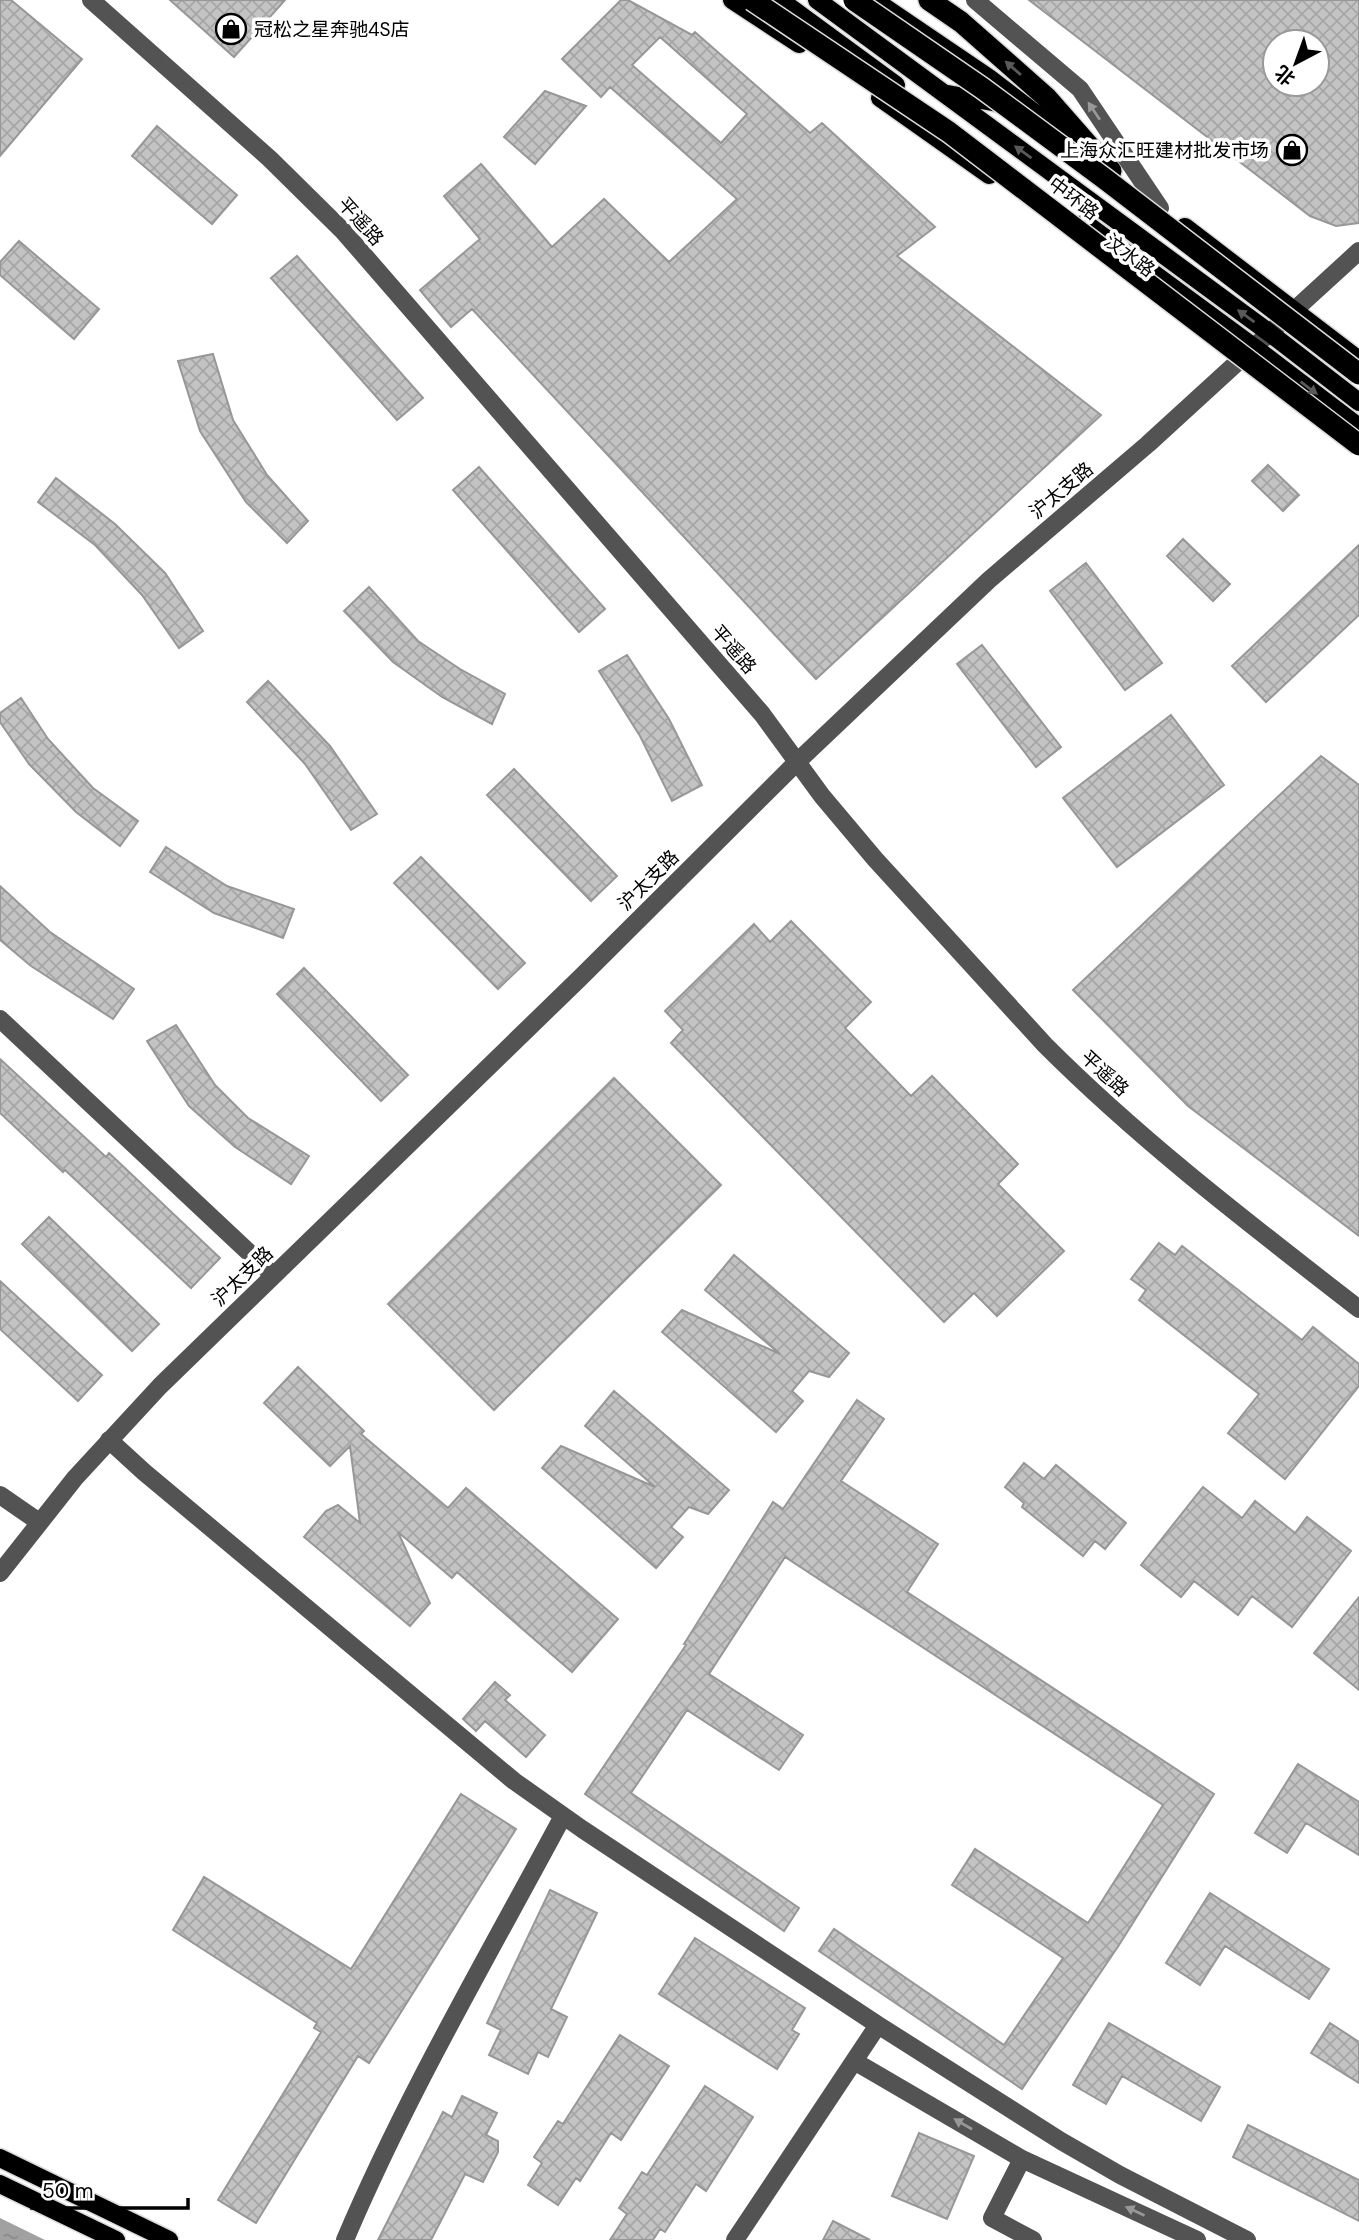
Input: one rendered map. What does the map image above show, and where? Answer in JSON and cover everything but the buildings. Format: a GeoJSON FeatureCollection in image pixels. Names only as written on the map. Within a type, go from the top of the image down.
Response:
{"type":"FeatureCollection","features":[{"type":"Feature","properties":{"kind":"highway","name":"中环路"},"geometry":{"type":"LineString","coordinates":[[752,0],[949,132],[1359,445]]}},
{"type":"Feature","properties":{"kind":"highway","name":"中环路"},"geometry":{"type":"LineString","coordinates":[[854,0],[982,88],[1359,374]]}},
{"type":"Feature","properties":{"kind":"highway"},"geometry":{"type":"LineString","coordinates":[[929,0],[961,22],[1046,97],[1111,171]]}},
{"type":"Feature","properties":{"kind":"main road","name":"汶水路"},"geometry":{"type":"LineString","coordinates":[[732,0],[942,140],[1359,456]]}},
{"type":"Feature","properties":{"kind":"main road","name":"汶水路"},"geometry":{"type":"LineString","coordinates":[[780,0],[1359,427]]}},
{"type":"Feature","properties":{"kind":"main road","name":"汶水路"},"geometry":{"type":"LineString","coordinates":[[817,0],[1359,402]]}},
{"type":"Feature","properties":{"kind":"main road"},"geometry":{"type":"LineString","coordinates":[[874,0],[989,78],[1359,360]]}},
{"type":"Feature","properties":{"kind":"main road"},"geometry":{"type":"LineString","coordinates":[[942,93],[1031,110]]}},
{"type":"Feature","properties":{"kind":"main road"},"geometry":{"type":"LineString","coordinates":[[0,2158],[169,2240]]}},
{"type":"Feature","properties":{"kind":"main road"},"geometry":{"type":"LineString","coordinates":[[0,2184],[116,2240]]}},
{"type":"Feature","properties":{"kind":"street","name":"平遥路"},"geometry":{"type":"LineString","coordinates":[[91,0],[279,168],[343,231],[762,714],[822,796],[902,890],[1074,1074],[1205,1188],[1359,1309]]}},
{"type":"Feature","properties":{"kind":"street"},"geometry":{"type":"LineString","coordinates":[[975,0],[1080,89],[1160,208]]}},
{"type":"Feature","properties":{"kind":"street","name":"沪太支路"},"geometry":{"type":"LineString","coordinates":[[0,1573],[39,1522],[109,1440],[160,1386],[571,987],[797,762],[989,580],[1148,444],[1359,251]]}},
{"type":"Feature","properties":{"kind":"street"},"geometry":{"type":"LineString","coordinates":[[0,1019],[273,1275]]}},
{"type":"Feature","properties":{"kind":"street"},"geometry":{"type":"LineString","coordinates":[[109,1440],[436,1717],[514,1781],[563,1816],[878,2025],[1061,2141],[1120,2175],[1247,2240]]}},
{"type":"Feature","properties":{"kind":"street"},"geometry":{"type":"LineString","coordinates":[[0,1495],[39,1522]]}},
{"type":"Feature","properties":{"kind":"street"},"geometry":{"type":"LineString","coordinates":[[345,2240],[368,2187],[438,2048],[563,1816]]}},
{"type":"Feature","properties":{"kind":"street"},"geometry":{"type":"LineString","coordinates":[[735,2240],[878,2025]]}},
{"type":"Feature","properties":{"kind":"street"},"geometry":{"type":"LineString","coordinates":[[854,2061],[1022,2158],[1197,2240]]}},
{"type":"Feature","properties":{"kind":"street"},"geometry":{"type":"LineString","coordinates":[[1022,2158],[992,2218],[1032,2240]]}},
{"type":"Feature","properties":{"kind":"water"},"geometry":{"type":"Polygon","coordinates":[[[0,2218],[45,2240],[0,2240],[0,2218]]]}},
{"type":"Feature","properties":{"kind":"place","name":"冠松之星奔驰4S店"},"geometry":{"type":"Point","coordinates":[231,29]}},
{"type":"Feature","properties":{"kind":"place","name":"上海众汇旺建材批发市场"},"geometry":{"type":"Point","coordinates":[1292,150]}}]}
